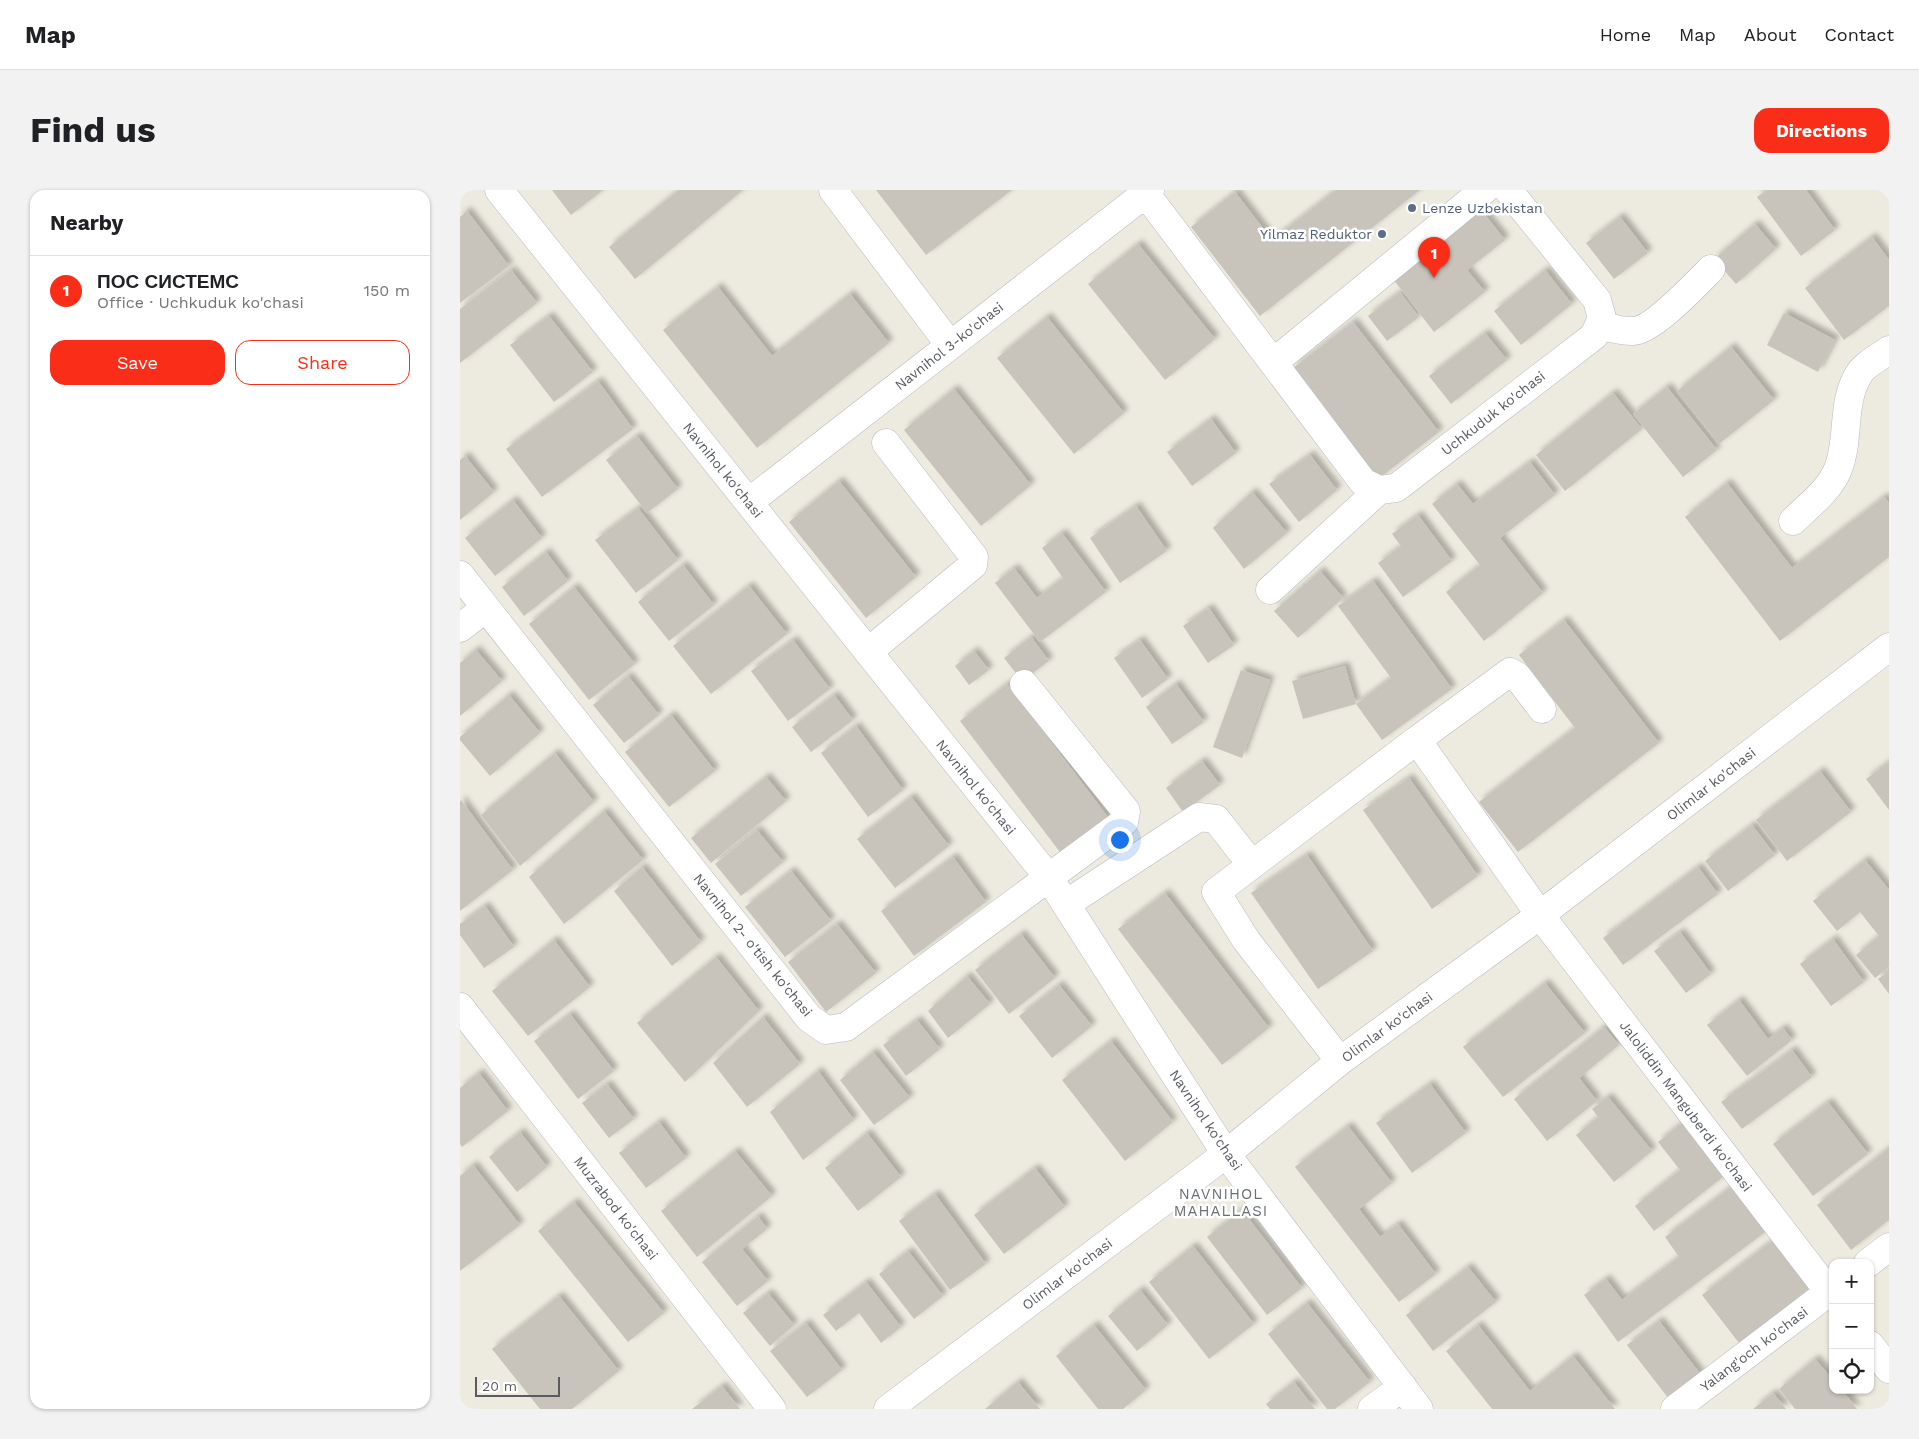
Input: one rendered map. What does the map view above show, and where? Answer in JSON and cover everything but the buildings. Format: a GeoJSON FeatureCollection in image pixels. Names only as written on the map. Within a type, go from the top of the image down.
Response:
{"type":"FeatureCollection","features":[{"type":"Feature","properties":{"kind":"street","name":"Navnihol ko'chasi"},"geometry":{"type":"LineString","coordinates":[[499,190],[1049,878],[1226,1154],[1419,1409]]}},
{"type":"Feature","properties":{"kind":"street"},"geometry":{"type":"LineString","coordinates":[[833,190],[950,345]]}},
{"type":"Feature","properties":{"kind":"street"},"geometry":{"type":"LineString","coordinates":[[1274,362],[1484,190]]}},
{"type":"Feature","properties":{"kind":"street"},"geometry":{"type":"LineString","coordinates":[[1508,190],[1597,300],[1602,318],[1599,326],[1635,332],[1648,325],[1679,301],[1711,269]]}},
{"type":"Feature","properties":{"kind":"street","name":"Navnihol 3-ko'chasi"},"geometry":{"type":"LineString","coordinates":[[749,502],[1148,192]]}},
{"type":"Feature","properties":{"kind":"street"},"geometry":{"type":"LineString","coordinates":[[1148,192],[1363,482],[1378,490],[1270,590]]}},
{"type":"Feature","properties":{"kind":"street","name":"Uchkuduk ko'chasi"},"geometry":{"type":"LineString","coordinates":[[1378,490],[1396,488],[1594,336],[1599,326]]}},
{"type":"Feature","properties":{"kind":"street"},"geometry":{"type":"LineString","coordinates":[[1792,522],[1828,486],[1838,469],[1844,443],[1850,394],[1859,373],[1889,350]]}},
{"type":"Feature","properties":{"kind":"street"},"geometry":{"type":"LineString","coordinates":[[868,652],[973,565],[974,557],[886,443]]}},
{"type":"Feature","properties":{"kind":"street","name":"Navnihol 2- o'tish ko'chasi"},"geometry":{"type":"LineString","coordinates":[[460,575],[809,1018],[826,1030],[846,1027],[1124,822],[1126,811],[1024,684]]}},
{"type":"Feature","properties":{"kind":"street"},"geometry":{"type":"LineString","coordinates":[[460,628],[486,608]]}},
{"type":"Feature","properties":{"kind":"street","name":"Olimlar ko'chasi"},"geometry":{"type":"LineString","coordinates":[[888,1409],[1226,1154],[1340,1061],[1540,915],[1889,647]]}},
{"type":"Feature","properties":{"kind":"street"},"geometry":{"type":"LineString","coordinates":[[1340,1061],[1246,940],[1216,892],[1510,672],[1517,676],[1542,709]]}},
{"type":"Feature","properties":{"kind":"street","name":"Jaloliddin Manguberdi ko'chasi"},"geometry":{"type":"LineString","coordinates":[[1417,740],[1540,915],[1829,1290]]}},
{"type":"Feature","properties":{"kind":"street"},"geometry":{"type":"LineString","coordinates":[[1066,904],[1199,817],[1216,819],[1252,864]]}},
{"type":"Feature","properties":{"kind":"street","name":"Muzrabod ko'chasi"},"geometry":{"type":"LineString","coordinates":[[460,1007],[772,1409]]}},
{"type":"Feature","properties":{"kind":"street"},"geometry":{"type":"LineString","coordinates":[[1873,1259],[1889,1247]]}},
{"type":"Feature","properties":{"kind":"street","name":"Yalang'och ko'chasi"},"geometry":{"type":"LineString","coordinates":[[1675,1409],[1829,1294]]}},
{"type":"Feature","properties":{"kind":"street"},"geometry":{"type":"LineString","coordinates":[[1873,1349],[1889,1369]]}},
{"type":"Feature","properties":{"kind":"street"},"geometry":{"type":"LineString","coordinates":[[1372,1409],[1403,1387]]}},
{"type":"Feature","properties":{"kind":"place","name":"Lenze Uzbekistan"},"geometry":{"type":"Point","coordinates":[1412,208]}},
{"type":"Feature","properties":{"kind":"place","name":"Yilmaz Reduktor"},"geometry":{"type":"Point","coordinates":[1382,234]}},
{"type":"Feature","properties":{"kind":"place","name":"ПОС СИСТЕМС"},"geometry":{"type":"Point","coordinates":[1434,278]}},
{"type":"Feature","properties":{"kind":"district","name":"NAVNIHOL MAHALLASI"},"geometry":{"type":"Point","coordinates":[1221,1202]}}]}
